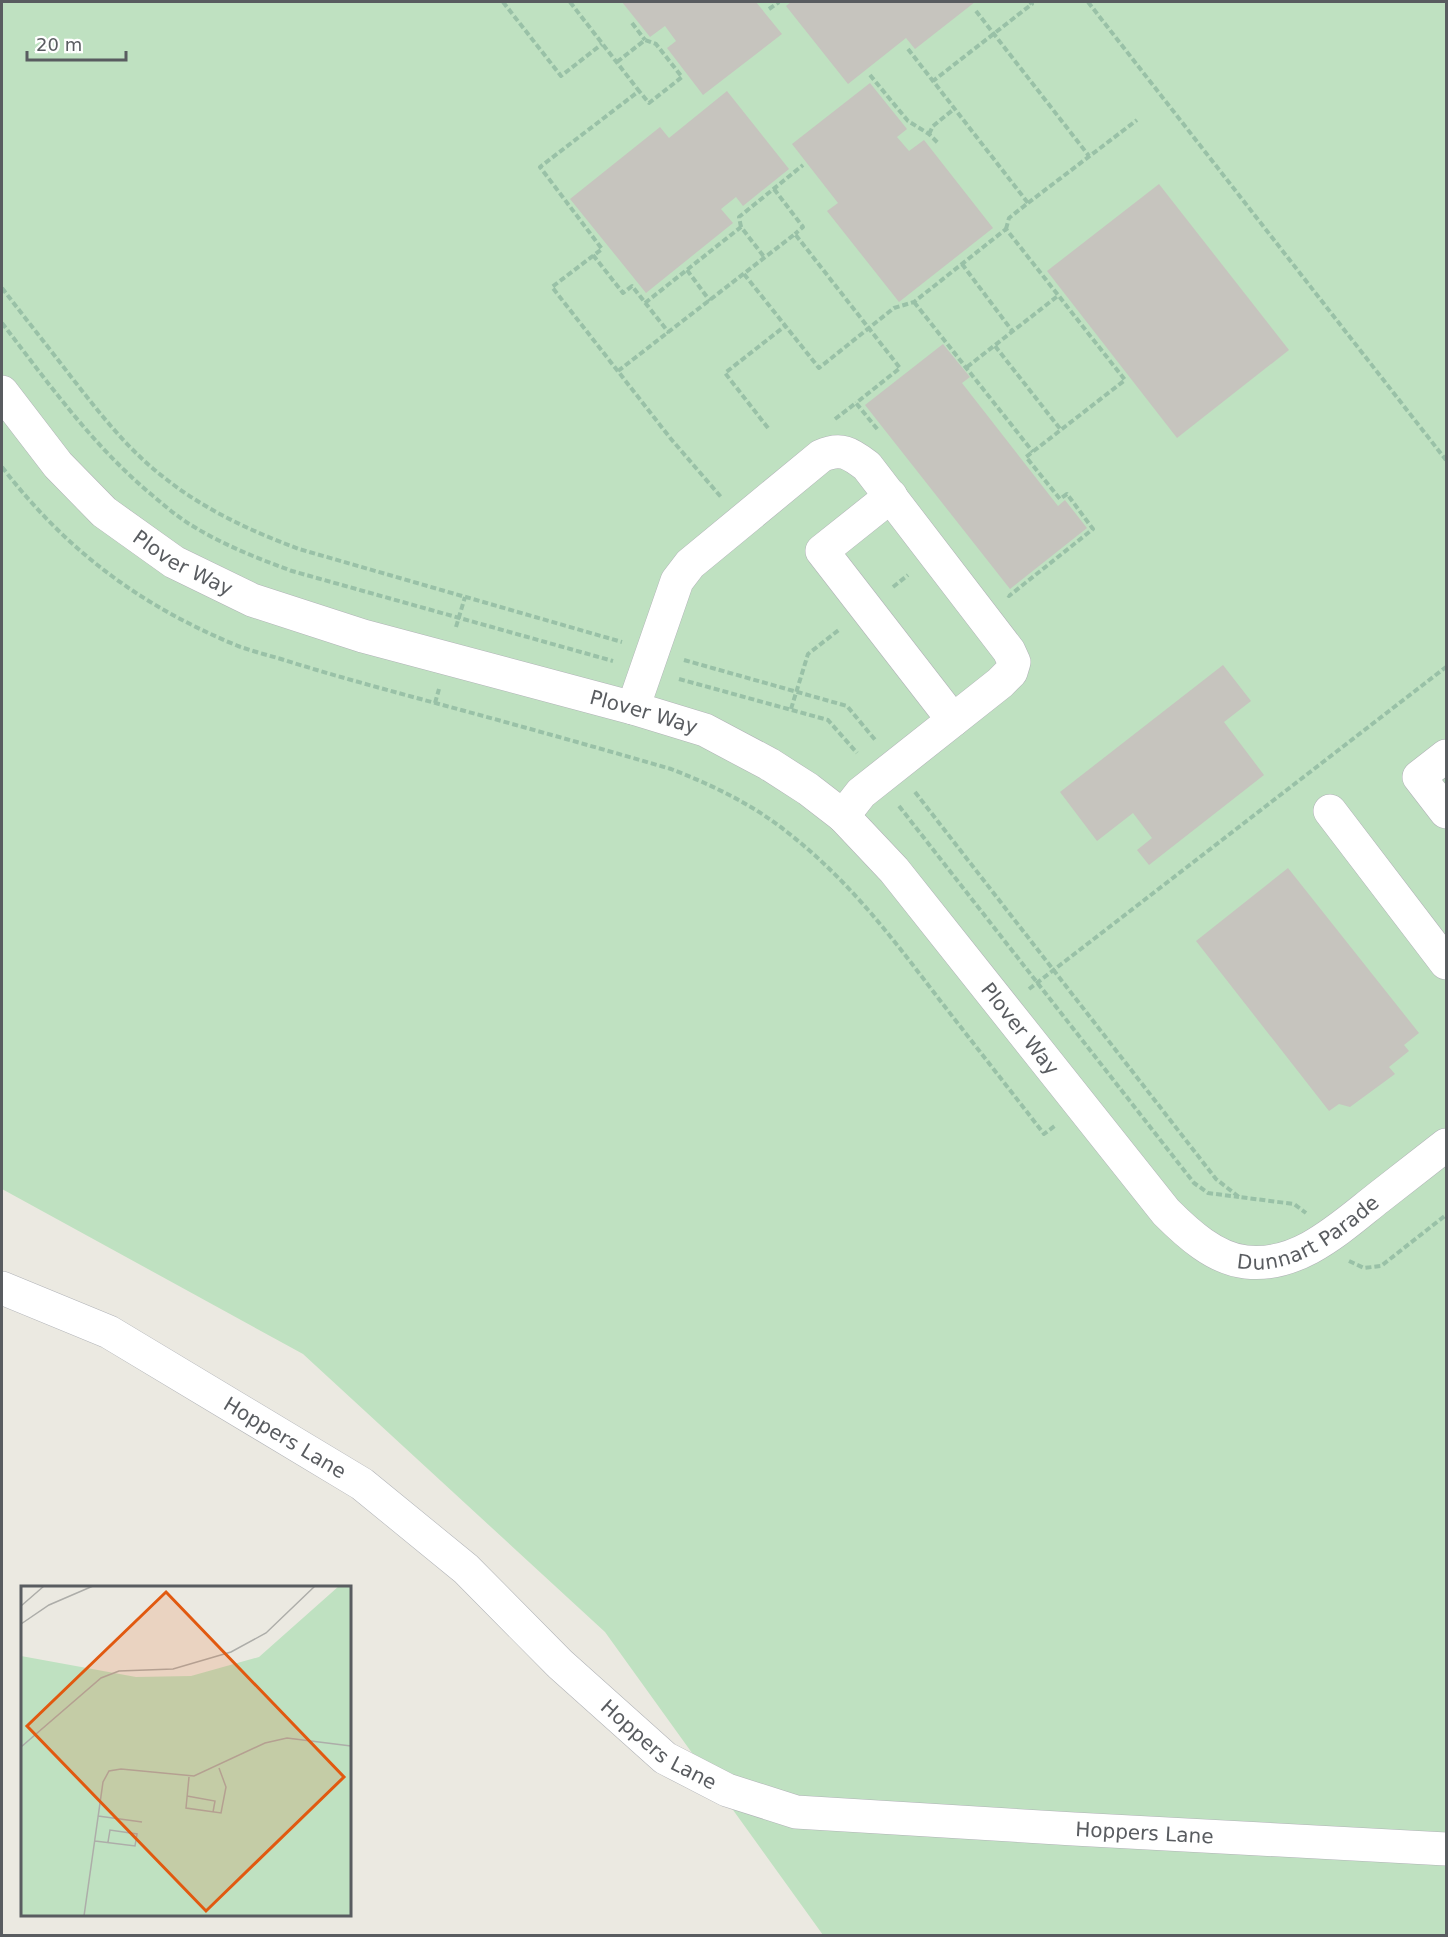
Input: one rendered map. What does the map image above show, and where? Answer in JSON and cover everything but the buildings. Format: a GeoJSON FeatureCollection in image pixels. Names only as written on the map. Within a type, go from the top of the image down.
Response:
{"type":"FeatureCollection","features":[{"type":"Feature","properties":{"kind":"street","name":"Plover Way"},"geometry":{"type":"LineString","coordinates":[[2,393],[58,465],[104,512],[174,562],[252,600],[363,636],[633,708],[705,730],[769,764],[808,789],[843,816],[894,870],[1166,1212]]}},
{"type":"Feature","properties":{"kind":"street"},"geometry":{"type":"LineString","coordinates":[[633,708],[677,581],[690,564],[821,456],[833,451],[852,454],[867,466],[891,496],[1009,651],[1014,662],[1011,672],[1000,683],[878,778],[861,793],[843,816]]}},
{"type":"Feature","properties":{"kind":"street"},"geometry":{"type":"LineString","coordinates":[[891,496],[822,551],[953,720]]}},
{"type":"Feature","properties":{"kind":"street"},"geometry":{"type":"LineString","coordinates":[[1446,756],[1419,777],[1446,812]]}},
{"type":"Feature","properties":{"kind":"street"},"geometry":{"type":"LineString","coordinates":[[1330,812],[1446,963]]}},
{"type":"Feature","properties":{"kind":"street","name":"Dunnart Parade"},"geometry":{"type":"LineString","coordinates":[[1166,1212],[1191,1236],[1217,1253],[1244,1263],[1273,1262],[1299,1253],[1328,1238],[1446,1144]]}},
{"type":"Feature","properties":{"kind":"street","name":"Hoppers Lane"},"geometry":{"type":"LineString","coordinates":[[2,1288],[109,1332],[362,1484],[466,1569],[560,1664],[665,1758],[727,1790],[796,1812],[1446,1849]]}},
{"type":"Feature","properties":{"kind":"path"},"geometry":{"type":"LineString","coordinates":[[503,2],[561,76],[602,44]]}},
{"type":"Feature","properties":{"kind":"path"},"geometry":{"type":"LineString","coordinates":[[570,2],[649,103],[682,77],[656,44],[645,40],[632,23]]}},
{"type":"Feature","properties":{"kind":"path"},"geometry":{"type":"LineString","coordinates":[[769,9],[779,2]]}},
{"type":"Feature","properties":{"kind":"path"},"geometry":{"type":"LineString","coordinates":[[933,81],[1032,4],[1030,2]]}},
{"type":"Feature","properties":{"kind":"path"},"geometry":{"type":"LineString","coordinates":[[1088,2],[1446,460]]}},
{"type":"Feature","properties":{"kind":"path"},"geometry":{"type":"LineString","coordinates":[[976,11],[1089,156]]}},
{"type":"Feature","properties":{"kind":"path"},"geometry":{"type":"LineString","coordinates":[[617,62],[645,40]]}},
{"type":"Feature","properties":{"kind":"path"},"geometry":{"type":"LineString","coordinates":[[908,49],[1028,204]]}},
{"type":"Feature","properties":{"kind":"path"},"geometry":{"type":"LineString","coordinates":[[870,75],[908,121],[929,134],[939,144]]}},
{"type":"Feature","properties":{"kind":"path"},"geometry":{"type":"LineString","coordinates":[[639,91],[540,168],[602,249],[552,287],[684,454],[725,500]]}},
{"type":"Feature","properties":{"kind":"path"},"geometry":{"type":"LineString","coordinates":[[929,134],[933,126],[954,109]]}},
{"type":"Feature","properties":{"kind":"path"},"geometry":{"type":"LineString","coordinates":[[744,274],[819,368],[894,308],[914,302],[1006,229],[1010,218],[1137,120]]}},
{"type":"Feature","properties":{"kind":"path"},"geometry":{"type":"LineString","coordinates":[[765,258],[741,227],[739,217],[803,165]]}},
{"type":"Feature","properties":{"kind":"path"},"geometry":{"type":"LineString","coordinates":[[618,371],[803,227],[774,189]]}},
{"type":"Feature","properties":{"kind":"path"},"geometry":{"type":"LineString","coordinates":[[645,303],[741,227]]}},
{"type":"Feature","properties":{"kind":"path"},"geometry":{"type":"LineString","coordinates":[[1002,588],[1009,596],[1094,529],[1067,494],[1060,499],[1026,457],[1125,380],[1006,229]]}},
{"type":"Feature","properties":{"kind":"path"},"geometry":{"type":"LineString","coordinates":[[795,234],[900,368],[856,403]]}},
{"type":"Feature","properties":{"kind":"path"},"geometry":{"type":"LineString","coordinates":[[593,255],[623,293],[632,286],[669,333]]}},
{"type":"Feature","properties":{"kind":"path"},"geometry":{"type":"LineString","coordinates":[[962,264],[1013,332]]}},
{"type":"Feature","properties":{"kind":"path"},"geometry":{"type":"LineString","coordinates":[[687,270],[710,300]]}},
{"type":"Feature","properties":{"kind":"path"},"geometry":{"type":"LineString","coordinates":[[967,368],[1059,295]]}},
{"type":"Feature","properties":{"kind":"path"},"geometry":{"type":"LineString","coordinates":[[914,302],[1033,452]]}},
{"type":"Feature","properties":{"kind":"path"},"geometry":{"type":"LineString","coordinates":[[2,323],[97,443],[127,475],[195,528],[259,559],[292,571],[828,720],[878,778],[1194,1183],[1208,1193],[1239,1197]]}},
{"type":"Feature","properties":{"kind":"path"},"geometry":{"type":"LineString","coordinates":[[768,428],[725,373],[785,326]]}},
{"type":"Feature","properties":{"kind":"path"},"geometry":{"type":"LineString","coordinates":[[995,346],[1061,430]]}},
{"type":"Feature","properties":{"kind":"path"},"geometry":{"type":"LineString","coordinates":[[2,467],[44,517],[110,576],[141,597],[194,626],[240,646],[308,668],[671,769],[713,786],[748,806],[785,830],[814,854],[873,914],[1044,1134]]}},
{"type":"Feature","properties":{"kind":"path"},"geometry":{"type":"LineString","coordinates":[[791,709],[808,654]]}},
{"type":"Feature","properties":{"kind":"path"},"geometry":{"type":"LineString","coordinates":[[1004,1009],[1446,668]]}},
{"type":"Feature","properties":{"kind":"green space"},"geometry":{"type":"Polygon","coordinates":[[[2,2],[1446,2],[1446,1935],[823,1935],[605,1632],[303,1354],[2,1189],[2,2]]]}}]}
